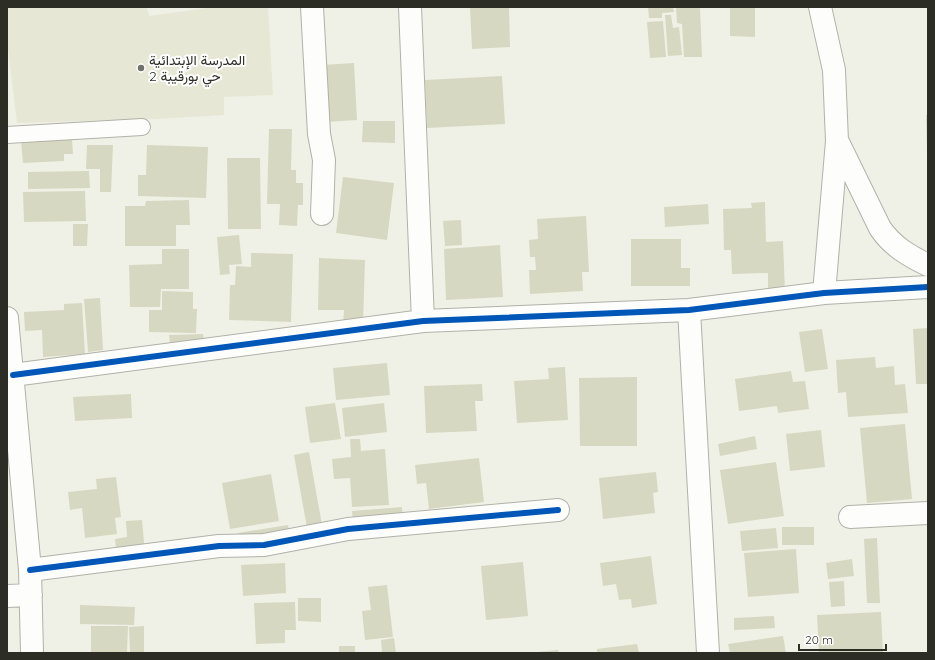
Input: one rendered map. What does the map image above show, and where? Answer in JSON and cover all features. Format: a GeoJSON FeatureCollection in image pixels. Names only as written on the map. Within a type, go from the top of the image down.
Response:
{"type":"FeatureCollection","features":[{"type":"Feature","properties":{"kind":"street"},"geometry":{"type":"LineString","coordinates":[[312,7],[319,134],[324,160],[322,214]]}},
{"type":"Feature","properties":{"kind":"street"},"geometry":{"type":"LineString","coordinates":[[410,7],[423,321]]}},
{"type":"Feature","properties":{"kind":"street"},"geometry":{"type":"LineString","coordinates":[[820,7],[834,70],[837,141],[824,293]]}},
{"type":"Feature","properties":{"kind":"street"},"geometry":{"type":"LineString","coordinates":[[837,141],[880,228],[888,240],[911,256],[928,265]]}},
{"type":"Feature","properties":{"kind":"street"},"geometry":{"type":"LineString","coordinates":[[13,375],[423,321],[689,310],[824,293],[928,287]]}},
{"type":"Feature","properties":{"kind":"street"},"geometry":{"type":"LineString","coordinates":[[689,310],[708,653]]}},
{"type":"Feature","properties":{"kind":"street"},"geometry":{"type":"LineString","coordinates":[[7,318],[13,375],[12,409],[32,595],[32,653]]}},
{"type":"Feature","properties":{"kind":"street"},"geometry":{"type":"LineString","coordinates":[[30,570],[218,546],[264,545],[348,530],[558,510]]}},
{"type":"Feature","properties":{"kind":"street"},"geometry":{"type":"LineString","coordinates":[[850,517],[928,513]]}},
{"type":"Feature","properties":{"kind":"street"},"geometry":{"type":"LineString","coordinates":[[7,596],[32,595]]}},
{"type":"Feature","properties":{"kind":"lane"},"geometry":{"type":"LineString","coordinates":[[7,135],[142,127]]}},
{"type":"Feature","properties":{"kind":"shaded area","name":"المدرسة الإبتدائية حي بورقيبة 2"},"geometry":{"type":"Polygon","coordinates":[[[7,7],[147,7],[149,16],[214,7],[268,7],[273,95],[224,97],[224,115],[157,119],[17,123],[7,41],[7,7]]]}},
{"type":"Feature","properties":{"kind":"building"},"geometry":{"type":"Polygon","coordinates":[[[470,7],[509,7],[510,47],[472,49],[470,7]]]}},
{"type":"Feature","properties":{"kind":"building"},"geometry":{"type":"Polygon","coordinates":[[[648,7],[673,7],[674,12],[662,13],[662,18],[649,18],[648,7]]]}},
{"type":"Feature","properties":{"kind":"building"},"geometry":{"type":"Polygon","coordinates":[[[676,7],[700,7],[702,57],[684,57],[682,24],[677,23],[676,7]]]}},
{"type":"Feature","properties":{"kind":"building"},"geometry":{"type":"Polygon","coordinates":[[[730,7],[755,7],[755,37],[730,36],[730,7]]]}},
{"type":"Feature","properties":{"kind":"building"},"geometry":{"type":"Polygon","coordinates":[[[665,15],[671,15],[673,28],[679,27],[682,55],[668,56],[665,15]]]}},
{"type":"Feature","properties":{"kind":"building"},"geometry":{"type":"Polygon","coordinates":[[[663,21],[666,57],[650,58],[647,22],[663,21]]]}},
{"type":"Feature","properties":{"kind":"building"},"geometry":{"type":"Polygon","coordinates":[[[354,63],[357,120],[326,122],[323,65],[354,63]]]}},
{"type":"Feature","properties":{"kind":"building"},"geometry":{"type":"Polygon","coordinates":[[[502,76],[505,124],[427,128],[425,80],[502,76]]]}},
{"type":"Feature","properties":{"kind":"building"},"geometry":{"type":"Polygon","coordinates":[[[926,115],[928,115],[928,150],[927,150],[926,115]]]}},
{"type":"Feature","properties":{"kind":"building"},"geometry":{"type":"Polygon","coordinates":[[[363,121],[395,121],[395,143],[362,142],[363,121]]]}},
{"type":"Feature","properties":{"kind":"building"},"geometry":{"type":"Polygon","coordinates":[[[269,129],[292,129],[291,170],[296,170],[296,183],[303,183],[303,205],[298,205],[297,226],[279,225],[280,204],[267,204],[269,129]]]}},
{"type":"Feature","properties":{"kind":"building"},"geometry":{"type":"Polygon","coordinates":[[[72,139],[73,154],[64,154],[64,161],[23,163],[21,141],[72,139]]]}},
{"type":"Feature","properties":{"kind":"building"},"geometry":{"type":"Polygon","coordinates":[[[87,145],[113,145],[111,192],[100,192],[100,169],[86,169],[87,145]]]}},
{"type":"Feature","properties":{"kind":"building"},"geometry":{"type":"Polygon","coordinates":[[[147,145],[208,147],[206,198],[138,196],[138,175],[146,175],[147,145]]]}},
{"type":"Feature","properties":{"kind":"building"},"geometry":{"type":"Polygon","coordinates":[[[227,158],[260,158],[261,229],[228,229],[227,158]]]}},
{"type":"Feature","properties":{"kind":"building"},"geometry":{"type":"Polygon","coordinates":[[[89,171],[90,188],[28,189],[28,172],[89,171]]]}},
{"type":"Feature","properties":{"kind":"building"},"geometry":{"type":"Polygon","coordinates":[[[343,177],[394,183],[387,240],[336,233],[343,177]]]}},
{"type":"Feature","properties":{"kind":"building"},"geometry":{"type":"Polygon","coordinates":[[[85,191],[86,221],[24,222],[23,192],[85,191]]]}},
{"type":"Feature","properties":{"kind":"building"},"geometry":{"type":"Polygon","coordinates":[[[189,200],[190,225],[176,225],[176,246],[125,246],[125,206],[145,206],[146,201],[189,200]]]}},
{"type":"Feature","properties":{"kind":"building"},"geometry":{"type":"Polygon","coordinates":[[[765,202],[766,242],[783,241],[785,292],[768,293],[768,273],[732,274],[731,250],[724,250],[723,209],[752,208],[751,203],[765,202]]]}},
{"type":"Feature","properties":{"kind":"building"},"geometry":{"type":"Polygon","coordinates":[[[708,204],[709,224],[665,227],[664,207],[708,204]]]}},
{"type":"Feature","properties":{"kind":"building"},"geometry":{"type":"Polygon","coordinates":[[[586,216],[589,272],[582,272],[583,291],[530,294],[529,270],[536,270],[535,257],[530,257],[529,240],[538,239],[537,219],[586,216]]]}},
{"type":"Feature","properties":{"kind":"building"},"geometry":{"type":"Polygon","coordinates":[[[461,220],[462,245],[445,246],[443,221],[461,220]]]}},
{"type":"Feature","properties":{"kind":"building"},"geometry":{"type":"Polygon","coordinates":[[[73,224],[88,224],[87,246],[73,246],[73,224]]]}},
{"type":"Feature","properties":{"kind":"building"},"geometry":{"type":"Polygon","coordinates":[[[239,235],[242,264],[229,265],[230,274],[220,275],[217,237],[239,235]]]}},
{"type":"Feature","properties":{"kind":"building"},"geometry":{"type":"Polygon","coordinates":[[[631,239],[681,239],[681,268],[690,268],[690,286],[631,286],[631,239]]]}},
{"type":"Feature","properties":{"kind":"building"},"geometry":{"type":"Polygon","coordinates":[[[500,245],[503,297],[446,300],[444,249],[500,245]]]}},
{"type":"Feature","properties":{"kind":"building"},"geometry":{"type":"Polygon","coordinates":[[[162,249],[189,249],[189,289],[161,289],[160,307],[130,307],[129,265],[162,264],[162,249]]]}},
{"type":"Feature","properties":{"kind":"building"},"geometry":{"type":"Polygon","coordinates":[[[251,253],[293,254],[291,322],[229,320],[230,285],[235,285],[236,266],[251,267],[251,253]]]}},
{"type":"Feature","properties":{"kind":"building"},"geometry":{"type":"Polygon","coordinates":[[[319,258],[365,260],[363,325],[343,325],[344,310],[318,310],[319,258]]]}},
{"type":"Feature","properties":{"kind":"building"},"geometry":{"type":"Polygon","coordinates":[[[162,291],[193,292],[193,309],[197,309],[196,333],[149,332],[149,310],[162,310],[162,291]]]}},
{"type":"Feature","properties":{"kind":"building"},"geometry":{"type":"Polygon","coordinates":[[[100,298],[103,350],[88,352],[84,299],[100,298]]]}},
{"type":"Feature","properties":{"kind":"building"},"geometry":{"type":"Polygon","coordinates":[[[82,303],[85,354],[43,357],[42,330],[25,331],[24,312],[64,310],[64,304],[82,303]]]}},
{"type":"Feature","properties":{"kind":"building"},"geometry":{"type":"Polygon","coordinates":[[[928,328],[928,384],[916,384],[913,329],[928,328]]]}},
{"type":"Feature","properties":{"kind":"building"},"geometry":{"type":"Polygon","coordinates":[[[822,329],[828,369],[805,372],[799,332],[822,329]]]}},
{"type":"Feature","properties":{"kind":"building"},"geometry":{"type":"Polygon","coordinates":[[[203,334],[204,343],[170,344],[169,335],[203,334]]]}},
{"type":"Feature","properties":{"kind":"building"},"geometry":{"type":"Polygon","coordinates":[[[875,357],[876,368],[894,366],[895,385],[905,384],[908,413],[848,417],[846,392],[838,393],[836,360],[875,357]]]}},
{"type":"Feature","properties":{"kind":"building"},"geometry":{"type":"Polygon","coordinates":[[[387,363],[390,395],[336,400],[333,368],[387,363]]]}},
{"type":"Feature","properties":{"kind":"building"},"geometry":{"type":"Polygon","coordinates":[[[565,367],[568,420],[517,423],[514,381],[549,379],[548,368],[565,367]]]}},
{"type":"Feature","properties":{"kind":"building"},"geometry":{"type":"Polygon","coordinates":[[[791,371],[793,382],[805,381],[809,409],[778,413],[777,406],[739,411],[735,379],[791,371]]]}},
{"type":"Feature","properties":{"kind":"building"},"geometry":{"type":"Polygon","coordinates":[[[637,377],[637,446],[580,446],[579,378],[637,377]]]}},
{"type":"Feature","properties":{"kind":"building"},"geometry":{"type":"Polygon","coordinates":[[[482,384],[483,401],[475,401],[477,431],[426,433],[424,386],[482,384]]]}},
{"type":"Feature","properties":{"kind":"building"},"geometry":{"type":"Polygon","coordinates":[[[131,394],[132,418],[75,421],[73,397],[131,394]]]}},
{"type":"Feature","properties":{"kind":"building"},"geometry":{"type":"Polygon","coordinates":[[[335,403],[341,439],[310,443],[305,407],[335,403]]]}},
{"type":"Feature","properties":{"kind":"building"},"geometry":{"type":"Polygon","coordinates":[[[384,403],[387,432],[345,437],[342,408],[384,403]]]}},
{"type":"Feature","properties":{"kind":"building"},"geometry":{"type":"Polygon","coordinates":[[[905,424],[912,499],[867,503],[860,428],[905,424]]]}},
{"type":"Feature","properties":{"kind":"building"},"geometry":{"type":"Polygon","coordinates":[[[821,430],[825,467],[790,471],[786,434],[821,430]]]}},
{"type":"Feature","properties":{"kind":"building"},"geometry":{"type":"Polygon","coordinates":[[[755,436],[757,449],[720,456],[718,444],[755,436]]]}},
{"type":"Feature","properties":{"kind":"building"},"geometry":{"type":"Polygon","coordinates":[[[350,439],[360,439],[361,451],[385,449],[389,505],[352,507],[350,478],[334,479],[332,459],[351,457],[350,439]]]}},
{"type":"Feature","properties":{"kind":"building"},"geometry":{"type":"Polygon","coordinates":[[[309,452],[322,525],[307,528],[294,455],[309,452]]]}},
{"type":"Feature","properties":{"kind":"building"},"geometry":{"type":"Polygon","coordinates":[[[479,458],[484,502],[429,509],[426,483],[417,484],[415,465],[479,458]]]}},
{"type":"Feature","properties":{"kind":"building"},"geometry":{"type":"Polygon","coordinates":[[[776,462],[784,516],[728,524],[720,470],[776,462]]]}},
{"type":"Feature","properties":{"kind":"building"},"geometry":{"type":"Polygon","coordinates":[[[656,472],[658,492],[653,493],[655,513],[603,519],[599,478],[656,472]]]}},
{"type":"Feature","properties":{"kind":"building"},"geometry":{"type":"Polygon","coordinates":[[[271,474],[279,521],[230,529],[222,483],[271,474]]]}},
{"type":"Feature","properties":{"kind":"building"},"geometry":{"type":"Polygon","coordinates":[[[116,477],[121,517],[115,518],[117,534],[85,538],[82,508],[70,510],[68,492],[97,489],[96,479],[116,477]]]}},
{"type":"Feature","properties":{"kind":"building"},"geometry":{"type":"Polygon","coordinates":[[[402,507],[404,528],[354,532],[352,511],[402,507]]]}},
{"type":"Feature","properties":{"kind":"building"},"geometry":{"type":"Polygon","coordinates":[[[142,520],[145,554],[117,557],[115,539],[127,537],[126,521],[142,520]]]}},
{"type":"Feature","properties":{"kind":"building"},"geometry":{"type":"Polygon","coordinates":[[[288,525],[291,545],[241,552],[238,533],[288,525]]]}},
{"type":"Feature","properties":{"kind":"building"},"geometry":{"type":"Polygon","coordinates":[[[782,527],[814,527],[814,545],[782,545],[782,527]]]}},
{"type":"Feature","properties":{"kind":"building"},"geometry":{"type":"Polygon","coordinates":[[[776,528],[778,548],[742,551],[740,531],[776,528]]]}},
{"type":"Feature","properties":{"kind":"building"},"geometry":{"type":"Polygon","coordinates":[[[877,538],[880,603],[867,603],[864,539],[877,538]]]}},
{"type":"Feature","properties":{"kind":"building"},"geometry":{"type":"Polygon","coordinates":[[[796,549],[799,593],[748,597],[744,553],[796,549]]]}},
{"type":"Feature","properties":{"kind":"building"},"geometry":{"type":"Polygon","coordinates":[[[651,556],[657,604],[632,608],[631,599],[619,600],[616,584],[603,586],[600,563],[651,556]]]}},
{"type":"Feature","properties":{"kind":"building"},"geometry":{"type":"Polygon","coordinates":[[[852,559],[854,576],[828,579],[826,563],[852,559]]]}},
{"type":"Feature","properties":{"kind":"building"},"geometry":{"type":"Polygon","coordinates":[[[523,562],[528,616],[486,620],[481,566],[523,562]]]}},
{"type":"Feature","properties":{"kind":"building"},"geometry":{"type":"Polygon","coordinates":[[[285,563],[286,593],[243,596],[241,565],[285,563]]]}},
{"type":"Feature","properties":{"kind":"building"},"geometry":{"type":"Polygon","coordinates":[[[844,581],[845,606],[831,607],[829,582],[844,581]]]}},
{"type":"Feature","properties":{"kind":"building"},"geometry":{"type":"Polygon","coordinates":[[[387,585],[393,637],[365,640],[362,611],[371,610],[368,587],[387,585]]]}},
{"type":"Feature","properties":{"kind":"building"},"geometry":{"type":"Polygon","coordinates":[[[298,598],[321,598],[321,622],[298,621],[298,598]]]}},
{"type":"Feature","properties":{"kind":"building"},"geometry":{"type":"Polygon","coordinates":[[[295,602],[296,630],[285,630],[285,643],[256,644],[254,603],[295,602]]]}},
{"type":"Feature","properties":{"kind":"building"},"geometry":{"type":"Polygon","coordinates":[[[80,605],[135,607],[134,625],[80,624],[80,605]]]}},
{"type":"Feature","properties":{"kind":"building"},"geometry":{"type":"Polygon","coordinates":[[[881,612],[883,653],[819,653],[817,615],[881,612]]]}},
{"type":"Feature","properties":{"kind":"building"},"geometry":{"type":"Polygon","coordinates":[[[774,616],[775,628],[734,630],[734,618],[774,616]]]}},
{"type":"Feature","properties":{"kind":"building"},"geometry":{"type":"Polygon","coordinates":[[[91,626],[128,626],[127,653],[91,653],[91,626]]]}},
{"type":"Feature","properties":{"kind":"building"},"geometry":{"type":"Polygon","coordinates":[[[144,626],[144,652],[130,652],[129,627],[144,626]]]}},
{"type":"Feature","properties":{"kind":"building"},"geometry":{"type":"Polygon","coordinates":[[[783,636],[786,653],[730,653],[728,644],[783,636]]]}},
{"type":"Feature","properties":{"kind":"building"},"geometry":{"type":"Polygon","coordinates":[[[394,638],[396,653],[382,653],[381,640],[394,638]]]}},
{"type":"Feature","properties":{"kind":"building"},"geometry":{"type":"Polygon","coordinates":[[[637,644],[639,653],[597,653],[597,649],[637,644]]]}},
{"type":"Feature","properties":{"kind":"building"},"geometry":{"type":"Polygon","coordinates":[[[339,646],[355,646],[355,653],[339,653],[339,646]]]}},
{"type":"Feature","properties":{"kind":"building"},"geometry":{"type":"Polygon","coordinates":[[[558,650],[559,653],[538,653],[538,652],[558,650]]]}},
{"type":"Feature","properties":{"kind":"cycle path"},"geometry":{"type":"LineString","coordinates":[[13,375],[423,321],[689,310],[824,293],[928,287]]}},
{"type":"Feature","properties":{"kind":"cycle path"},"geometry":{"type":"LineString","coordinates":[[30,570],[219,546],[264,545],[348,529],[558,510]]}},
{"type":"Feature","properties":{"kind":"place","name":"المدرسة الإبتدائية حي بورقيبة 2"},"geometry":{"type":"Point","coordinates":[141,68]}}]}
